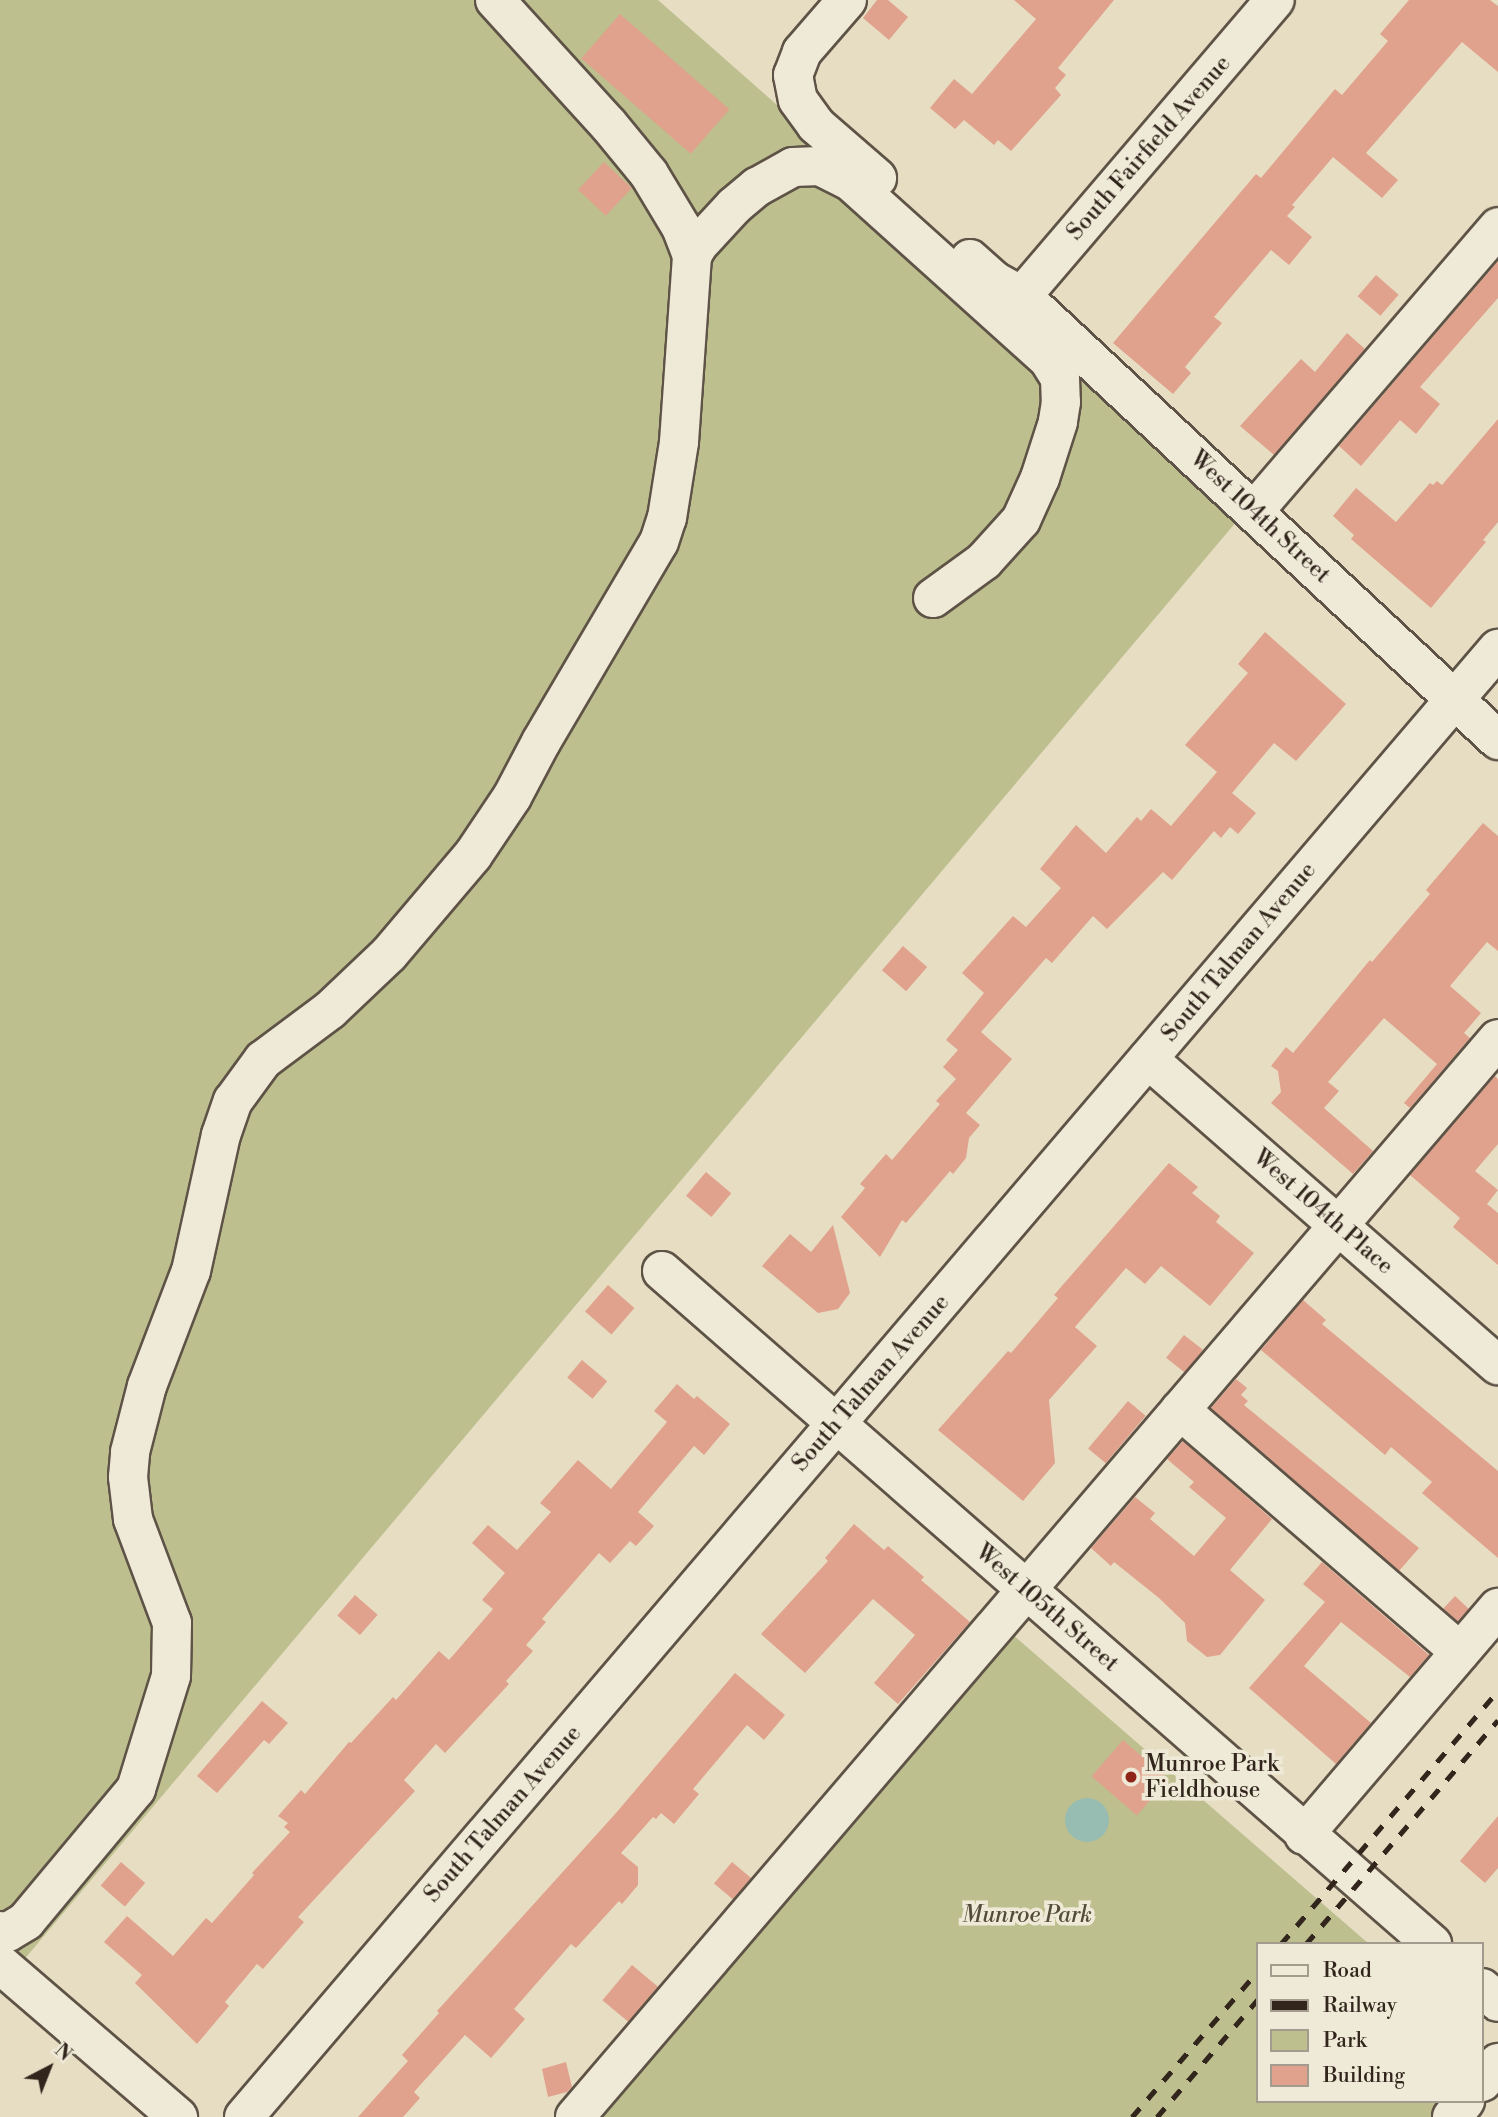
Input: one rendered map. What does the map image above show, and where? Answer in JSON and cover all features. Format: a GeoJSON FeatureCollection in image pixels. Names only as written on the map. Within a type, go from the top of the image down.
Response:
{"type":"FeatureCollection","features":[{"type":"Feature","properties":{"kind":"street"},"geometry":{"type":"LineString","coordinates":[[0,1931],[8,1932],[26,1921],[131,1797],[144,1771],[171,1676],[172,1623],[133,1518],[128,1477],[130,1452],[147,1386],[191,1271],[226,1119],[242,1086],[263,1060],[362,982],[473,855],[507,806],[541,742],[649,562],[667,518],[674,480],[692,256],[681,227],[649,174],[608,124],[495,0]]}},
{"type":"Feature","properties":{"kind":"street","name":"West 104th Street"},"geometry":{"type":"LineString","coordinates":[[847,0],[802,52],[793,75],[798,100],[816,125],[993,280],[1022,296],[1255,510],[1498,740]]}},
{"type":"Feature","properties":{"kind":"street","name":"South Fairfield Avenue"},"geometry":{"type":"LineString","coordinates":[[1022,296],[1275,0]]}},
{"type":"Feature","properties":{"kind":"street"},"geometry":{"type":"LineString","coordinates":[[692,256],[710,231],[757,187],[793,167],[820,166],[850,181],[1055,367],[1062,390],[1058,422],[1040,478],[1021,520],[984,561],[933,598]]}},
{"type":"Feature","properties":{"kind":"street"},"geometry":{"type":"LineString","coordinates":[[1255,510],[1498,227]]}},
{"type":"Feature","properties":{"kind":"street","name":"South Talman Avenue"},"geometry":{"type":"LineString","coordinates":[[244,2117],[1498,649]]}},
{"type":"Feature","properties":{"kind":"street"},"geometry":{"type":"LineString","coordinates":[[575,2117],[1338,1225],[1495,1047]]}},
{"type":"Feature","properties":{"kind":"street","name":"West 104th Place"},"geometry":{"type":"LineString","coordinates":[[1148,1059],[1498,1365]]}},
{"type":"Feature","properties":{"kind":"street","name":"West 105th Street"},"geometry":{"type":"LineString","coordinates":[[662,1271],[1304,1835],[1430,1942]]}},
{"type":"Feature","properties":{"kind":"street"},"geometry":{"type":"LineString","coordinates":[[1180,1410],[1460,1652]]}},
{"type":"Feature","properties":{"kind":"street"},"geometry":{"type":"LineString","coordinates":[[1304,1835],[1498,1608]]}},
{"type":"Feature","properties":{"kind":"street"},"geometry":{"type":"LineString","coordinates":[[0,1964],[178,2117]]}},
{"type":"Feature","properties":{"kind":"street"},"geometry":{"type":"LineString","coordinates":[[1484,1990],[1498,2002]]}},
{"type":"Feature","properties":{"kind":"street"},"geometry":{"type":"LineString","coordinates":[[1484,2079],[1498,2063]]}},
{"type":"Feature","properties":{"kind":"street"},"geometry":{"type":"LineString","coordinates":[[1452,2117],[1463,2103]]}},
{"type":"Feature","properties":{"kind":"green space"},"geometry":{"type":"Polygon","coordinates":[[[0,0],[658,0],[1242,515],[17,1968],[0,1953],[0,0]]]}},
{"type":"Feature","properties":{"kind":"green space","name":"Munroe Park"},"geometry":{"type":"Polygon","coordinates":[[[1005,1628],[1367,1942],[1256,1942],[1256,2103],[1444,2103],[1433,2117],[589,2117],[1005,1628]]]}},
{"type":"Feature","properties":{"kind":"water"},"geometry":{"type":"Polygon","coordinates":[[[1087,1798],[1096,1799],[1103,1804],[1108,1811],[1108,1829],[1103,1836],[1096,1841],[1087,1842],[1078,1841],[1071,1836],[1066,1829],[1065,1820],[1066,1811],[1071,1804],[1078,1799],[1087,1798]]]}},
{"type":"Feature","properties":{"kind":"building"},"geometry":{"type":"Polygon","coordinates":[[[877,0],[888,0],[908,17],[889,40],[863,18],[877,0]]]}},
{"type":"Feature","properties":{"kind":"building"},"geometry":{"type":"Polygon","coordinates":[[[1014,0],[1114,0],[1058,68],[1066,75],[1055,88],[1061,95],[1011,151],[998,140],[994,145],[964,120],[955,129],[930,108],[954,79],[972,94],[1036,19],[1014,0]]]}},
{"type":"Feature","properties":{"kind":"building"},"geometry":{"type":"Polygon","coordinates":[[[1409,0],[1490,0],[1498,6],[1498,72],[1462,42],[1366,153],[1398,180],[1382,198],[1333,157],[1292,205],[1295,207],[1287,216],[1312,237],[1289,265],[1271,250],[1214,317],[1222,323],[1185,367],[1191,373],[1173,394],[1113,343],[1256,174],[1261,178],[1335,89],[1342,95],[1388,41],[1380,34],[1409,0]]]}},
{"type":"Feature","properties":{"kind":"building"},"geometry":{"type":"Polygon","coordinates":[[[620,14],[729,109],[691,154],[581,59],[620,14]]]}},
{"type":"Feature","properties":{"kind":"building"},"geometry":{"type":"Polygon","coordinates":[[[604,162],[632,188],[606,216],[578,190],[604,162]]]}},
{"type":"Feature","properties":{"kind":"building"},"geometry":{"type":"Polygon","coordinates":[[[1498,261],[1498,298],[1420,387],[1440,404],[1416,434],[1400,420],[1361,466],[1339,446],[1498,261]]]}},
{"type":"Feature","properties":{"kind":"building"},"geometry":{"type":"Polygon","coordinates":[[[1376,275],[1399,295],[1380,316],[1358,296],[1376,275]]]}},
{"type":"Feature","properties":{"kind":"building"},"geometry":{"type":"Polygon","coordinates":[[[1347,333],[1365,349],[1274,455],[1240,426],[1301,359],[1315,372],[1347,333]]]}},
{"type":"Feature","properties":{"kind":"building"},"geometry":{"type":"Polygon","coordinates":[[[1498,419],[1498,522],[1483,540],[1486,542],[1431,608],[1351,539],[1354,535],[1333,516],[1356,488],[1396,522],[1430,483],[1433,485],[1437,481],[1442,485],[1498,419]]]}},
{"type":"Feature","properties":{"kind":"building"},"geometry":{"type":"Polygon","coordinates":[[[1265,632],[1346,704],[1296,761],[1274,743],[1232,793],[1256,813],[1238,834],[1230,827],[1221,838],[1214,831],[1172,880],[1163,872],[1107,929],[1093,916],[1052,963],[1046,958],[981,1032],[1012,1059],[966,1113],[980,1125],[969,1138],[966,1158],[953,1174],[950,1171],[906,1223],[902,1220],[880,1257],[841,1217],[865,1188],[860,1184],[886,1154],[892,1160],[940,1104],[936,1101],[956,1079],[943,1067],[958,1050],[946,1040],[984,993],[962,973],[1013,916],[1026,927],[1061,888],[1040,869],[1076,825],[1106,853],[1137,817],[1141,821],[1151,809],[1171,826],[1217,772],[1185,745],[1248,673],[1238,664],[1265,632]]]}},
{"type":"Feature","properties":{"kind":"building"},"geometry":{"type":"Polygon","coordinates":[[[1483,823],[1498,836],[1498,951],[1487,942],[1450,986],[1481,1013],[1464,1033],[1470,1038],[1410,1108],[1404,1103],[1437,1064],[1384,1018],[1328,1082],[1339,1091],[1324,1108],[1373,1151],[1353,1174],[1271,1103],[1281,1092],[1278,1071],[1271,1066],[1286,1047],[1293,1053],[1370,960],[1372,962],[1430,894],[1426,890],[1483,823]]]}},
{"type":"Feature","properties":{"kind":"building"},"geometry":{"type":"Polygon","coordinates":[[[903,946],[927,967],[906,991],[882,970],[903,946]]]}},
{"type":"Feature","properties":{"kind":"building"},"geometry":{"type":"Polygon","coordinates":[[[1495,1076],[1498,1079],[1498,1144],[1475,1171],[1498,1190],[1487,1204],[1498,1213],[1498,1265],[1453,1227],[1460,1218],[1410,1175],[1495,1076]]]}},
{"type":"Feature","properties":{"kind":"building"},"geometry":{"type":"Polygon","coordinates":[[[1169,1163],[1198,1187],[1192,1193],[1220,1216],[1216,1222],[1254,1253],[1210,1306],[1161,1266],[1145,1284],[1126,1268],[1075,1327],[1097,1346],[1049,1400],[1055,1463],[1023,1501],[938,1430],[1008,1351],[1011,1353],[1058,1298],[1054,1295],[1169,1163]]]}},
{"type":"Feature","properties":{"kind":"building"},"geometry":{"type":"Polygon","coordinates":[[[706,1172],[731,1193],[711,1217],[686,1196],[706,1172]]]}},
{"type":"Feature","properties":{"kind":"building"},"geometry":{"type":"Polygon","coordinates":[[[833,1225],[850,1293],[838,1309],[818,1313],[762,1266],[790,1234],[811,1252],[833,1225]]]}},
{"type":"Feature","properties":{"kind":"building"},"geometry":{"type":"Polygon","coordinates":[[[608,1285],[634,1308],[611,1334],[585,1311],[608,1285]]]}},
{"type":"Feature","properties":{"kind":"building"},"geometry":{"type":"Polygon","coordinates":[[[1303,1300],[1326,1320],[1322,1324],[1498,1471],[1498,1558],[1422,1493],[1432,1482],[1391,1447],[1385,1455],[1261,1350],[1303,1300]]]}},
{"type":"Feature","properties":{"kind":"building"},"geometry":{"type":"Polygon","coordinates":[[[1184,1335],[1203,1350],[1185,1373],[1166,1358],[1184,1335]]]}},
{"type":"Feature","properties":{"kind":"building"},"geometry":{"type":"Polygon","coordinates":[[[582,1360],[607,1381],[592,1399],[567,1378],[582,1360]]]}},
{"type":"Feature","properties":{"kind":"building"},"geometry":{"type":"Polygon","coordinates":[[[1236,1379],[1247,1388],[1241,1395],[1248,1401],[1244,1405],[1419,1548],[1399,1571],[1211,1408],[1236,1379]]]}},
{"type":"Feature","properties":{"kind":"building"},"geometry":{"type":"Polygon","coordinates":[[[677,1384],[694,1399],[697,1396],[730,1424],[704,1455],[694,1446],[638,1512],[654,1526],[636,1546],[630,1541],[610,1563],[599,1553],[542,1619],[546,1622],[526,1645],[533,1651],[506,1681],[509,1684],[445,1753],[436,1744],[404,1780],[415,1791],[298,1917],[304,1922],[263,1969],[257,1964],[225,2002],[229,2006],[197,2044],[135,1983],[142,1975],[104,1942],[127,1916],[173,1956],[206,1918],[212,1923],[254,1875],[252,1873],[290,1832],[284,1827],[288,1823],[278,1816],[301,1790],[305,1794],[349,1742],[351,1743],[393,1697],[396,1700],[439,1651],[449,1660],[493,1609],[482,1600],[505,1573],[472,1543],[488,1525],[517,1550],[551,1512],[540,1503],[578,1460],[611,1489],[667,1422],[654,1411],[677,1384]]]}},
{"type":"Feature","properties":{"kind":"building"},"geometry":{"type":"Polygon","coordinates":[[[1128,1401],[1146,1416],[1106,1463],[1088,1448],[1128,1401]]]}},
{"type":"Feature","properties":{"kind":"building"},"geometry":{"type":"Polygon","coordinates":[[[1183,1441],[1272,1519],[1230,1570],[1265,1600],[1220,1655],[1207,1657],[1187,1641],[1185,1623],[1159,1598],[1114,1562],[1111,1566],[1091,1548],[1135,1497],[1155,1513],[1150,1519],[1194,1556],[1226,1518],[1189,1487],[1194,1482],[1167,1459],[1183,1441]]]}},
{"type":"Feature","properties":{"kind":"building"},"geometry":{"type":"Polygon","coordinates":[[[854,1524],[884,1550],[888,1546],[924,1577],[921,1580],[970,1622],[898,1704],[874,1683],[915,1635],[873,1599],[805,1673],[761,1634],[828,1561],[825,1558],[854,1524]]]}},
{"type":"Feature","properties":{"kind":"building"},"geometry":{"type":"Polygon","coordinates":[[[1322,1562],[1429,1655],[1410,1677],[1341,1622],[1304,1666],[1371,1723],[1336,1764],[1249,1688],[1325,1602],[1303,1584],[1322,1562]]]}},
{"type":"Feature","properties":{"kind":"building"},"geometry":{"type":"Polygon","coordinates":[[[355,1595],[378,1615],[360,1635],[337,1615],[355,1595]]]}},
{"type":"Feature","properties":{"kind":"building"},"geometry":{"type":"Polygon","coordinates":[[[1455,1596],[1469,1609],[1457,1621],[1443,1608],[1455,1596]]]}},
{"type":"Feature","properties":{"kind":"building"},"geometry":{"type":"Polygon","coordinates":[[[735,1673],[785,1715],[764,1740],[747,1725],[693,1789],[699,1794],[674,1824],[661,1813],[656,1819],[653,1817],[621,1853],[638,1867],[638,1885],[622,1904],[619,1901],[576,1948],[571,1944],[514,2009],[525,2019],[491,2058],[465,2035],[414,2092],[420,2098],[403,2117],[358,2117],[408,2061],[402,2055],[439,2013],[437,2011],[616,1813],[735,1673]]]}},
{"type":"Feature","properties":{"kind":"building"},"geometry":{"type":"Polygon","coordinates":[[[262,1701],[288,1723],[269,1744],[264,1740],[217,1793],[197,1776],[262,1701]]]}},
{"type":"Feature","properties":{"kind":"building","name":"Munroe Park Fieldhouse"},"geometry":{"type":"Polygon","coordinates":[[[1123,1740],[1168,1779],[1137,1816],[1092,1776],[1123,1740]]]}},
{"type":"Feature","properties":{"kind":"building"},"geometry":{"type":"Polygon","coordinates":[[[1498,1816],[1498,1868],[1485,1883],[1460,1861],[1498,1816]]]}},
{"type":"Feature","properties":{"kind":"building"},"geometry":{"type":"Polygon","coordinates":[[[121,1862],[145,1883],[125,1906],[101,1885],[121,1862]]]}},
{"type":"Feature","properties":{"kind":"building"},"geometry":{"type":"Polygon","coordinates":[[[732,1862],[751,1878],[733,1900],[714,1883],[732,1862]]]}},
{"type":"Feature","properties":{"kind":"building"},"geometry":{"type":"Polygon","coordinates":[[[632,1965],[658,1987],[628,2022],[602,2000],[632,1965]]]}},
{"type":"Feature","properties":{"kind":"building"},"geometry":{"type":"Polygon","coordinates":[[[566,2062],[572,2087],[567,2092],[548,2097],[542,2069],[566,2062]]]}},
{"type":"Feature","properties":{"kind":"railway"},"geometry":{"type":"LineString","coordinates":[[1283,1942],[1498,1691]]}},
{"type":"Feature","properties":{"kind":"railway"},"geometry":{"type":"LineString","coordinates":[[1308,1942],[1498,1720]]}},
{"type":"Feature","properties":{"kind":"railway"},"geometry":{"type":"LineString","coordinates":[[1132,2117],[1256,1973]]}},
{"type":"Feature","properties":{"kind":"railway"},"geometry":{"type":"LineString","coordinates":[[1157,2117],[1256,2001]]}},
{"type":"Feature","properties":{"kind":"place","name":"Munroe Park Fieldhouse"},"geometry":{"type":"Point","coordinates":[1131,1777]}}]}
